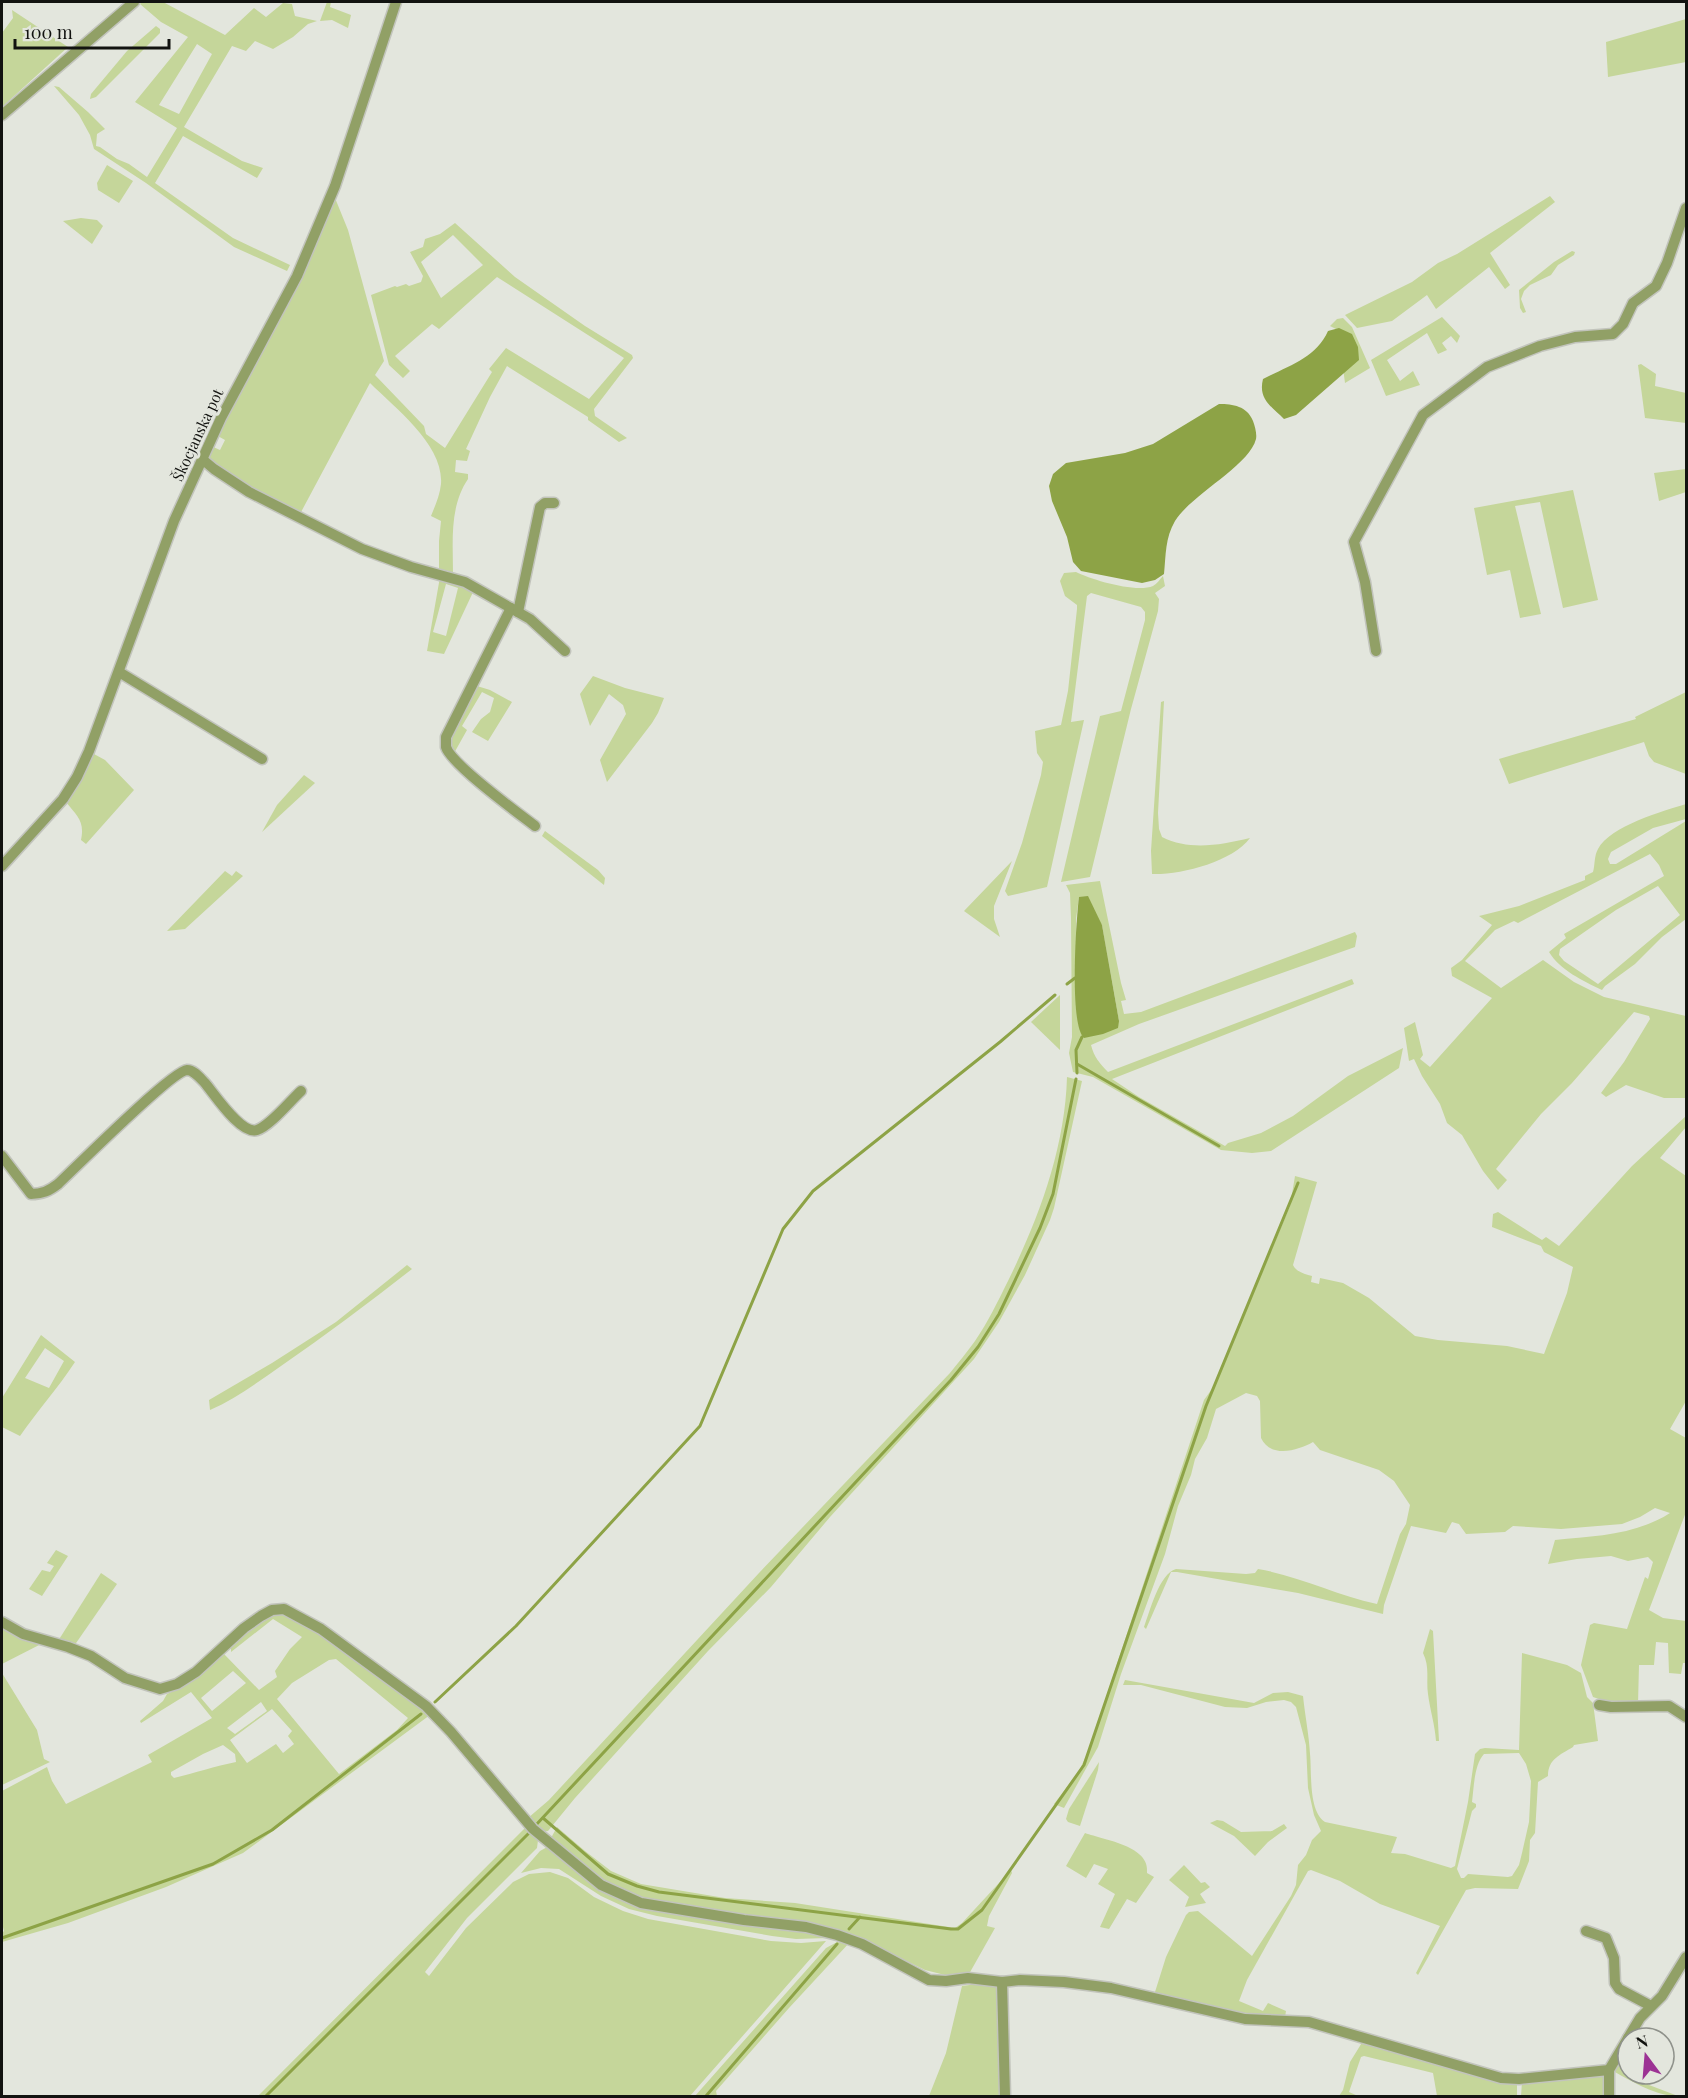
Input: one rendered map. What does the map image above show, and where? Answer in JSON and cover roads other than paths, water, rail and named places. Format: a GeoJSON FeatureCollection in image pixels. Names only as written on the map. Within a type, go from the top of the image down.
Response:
{"type":"FeatureCollection","features":[{"type":"Feature","properties":{"kind":"street"},"geometry":{"type":"LineString","coordinates":[[2,115],[134,2]]}},
{"type":"Feature","properties":{"kind":"street","name":"Škocjanska pot"},"geometry":{"type":"LineString","coordinates":[[2,866],[63,799],[77,777],[89,751],[174,521],[221,418],[297,276],[335,186],[396,2]]}},
{"type":"Feature","properties":{"kind":"street"},"geometry":{"type":"LineString","coordinates":[[1376,651],[1365,582],[1354,542],[1423,415],[1487,367],[1540,346],[1575,337],[1613,334],[1623,324],[1633,303],[1656,286],[1667,263],[1686,208]]}},
{"type":"Feature","properties":{"kind":"street"},"geometry":{"type":"LineString","coordinates":[[202,459],[249,492],[362,549],[411,567],[465,582],[530,619],[565,651]]}},
{"type":"Feature","properties":{"kind":"street"},"geometry":{"type":"LineString","coordinates":[[535,826],[451,756],[446,746],[446,737],[514,610],[540,507],[545,502],[554,503]]}},
{"type":"Feature","properties":{"kind":"street"},"geometry":{"type":"LineString","coordinates":[[119,672],[262,759]]}},
{"type":"Feature","properties":{"kind":"street"},"geometry":{"type":"LineString","coordinates":[[2,1156],[31,1194],[40,1194],[58,1184],[163,1086],[183,1071],[190,1070],[200,1077],[233,1118],[251,1131],[258,1130],[271,1120],[301,1091]]}},
{"type":"Feature","properties":{"kind":"street"},"geometry":{"type":"LineString","coordinates":[[2,1622],[23,1634],[91,1656],[125,1678],[160,1689],[177,1684],[196,1672],[244,1628],[261,1616],[272,1610],[285,1609],[321,1629],[426,1706],[533,1829],[601,1885],[641,1903],[744,1920],[806,1927],[837,1935],[862,1944],[929,1980],[946,1981],[968,1978],[1002,1982],[1020,1980],[1064,1982],[1111,1988],[1245,2019],[1309,2022],[1501,2078],[1519,2079],[1609,2070]]}},
{"type":"Feature","properties":{"kind":"street"},"geometry":{"type":"LineString","coordinates":[[1599,1705],[1669,1707],[1686,1717]]}},
{"type":"Feature","properties":{"kind":"street"},"geometry":{"type":"LineString","coordinates":[[1586,1931],[1606,1938],[1611,1947],[1616,1973],[1615,1983],[1619,1989],[1651,2006]]}},
{"type":"Feature","properties":{"kind":"street"},"geometry":{"type":"LineString","coordinates":[[1635,2026],[1662,1996],[1686,1957]]}},
{"type":"Feature","properties":{"kind":"street"},"geometry":{"type":"LineString","coordinates":[[1002,1982],[1005,2097]]}},
{"type":"Feature","properties":{"kind":"street"},"geometry":{"type":"LineString","coordinates":[[1609,2097],[1609,2070],[1616,2058]]}},
{"type":"Feature","properties":{"kind":"waterway"},"geometry":{"type":"LineString","coordinates":[[1067,984],[1075,978]]}},
{"type":"Feature","properties":{"kind":"waterway"},"geometry":{"type":"LineString","coordinates":[[435,1702],[516,1626],[700,1426],[783,1229],[813,1191],[1000,1042],[1055,995]]}},
{"type":"Feature","properties":{"kind":"waterway"},"geometry":{"type":"LineString","coordinates":[[1077,1073],[1076,1050],[1082,1037]]}},
{"type":"Feature","properties":{"kind":"waterway"},"geometry":{"type":"LineString","coordinates":[[1077,1064],[1219,1146]]}},
{"type":"Feature","properties":{"kind":"waterway"},"geometry":{"type":"LineString","coordinates":[[535,1826],[951,1380],[978,1347],[999,1314],[1040,1228],[1053,1194],[1076,1079]]}},
{"type":"Feature","properties":{"kind":"waterway"},"geometry":{"type":"LineString","coordinates":[[543,1818],[608,1874],[659,1892],[951,1929],[958,1929],[982,1910],[1084,1765],[1206,1406],[1298,1183]]}},
{"type":"Feature","properties":{"kind":"waterway"},"geometry":{"type":"LineString","coordinates":[[2,1938],[213,1864],[272,1830],[421,1714]]}},
{"type":"Feature","properties":{"kind":"waterway"},"geometry":{"type":"LineString","coordinates":[[266,2096],[531,1831]]}},
{"type":"Feature","properties":{"kind":"waterway"},"geometry":{"type":"LineString","coordinates":[[849,1929],[860,1917]]}},
{"type":"Feature","properties":{"kind":"waterway"},"geometry":{"type":"LineString","coordinates":[[706,2096],[837,1944]]}}]}
